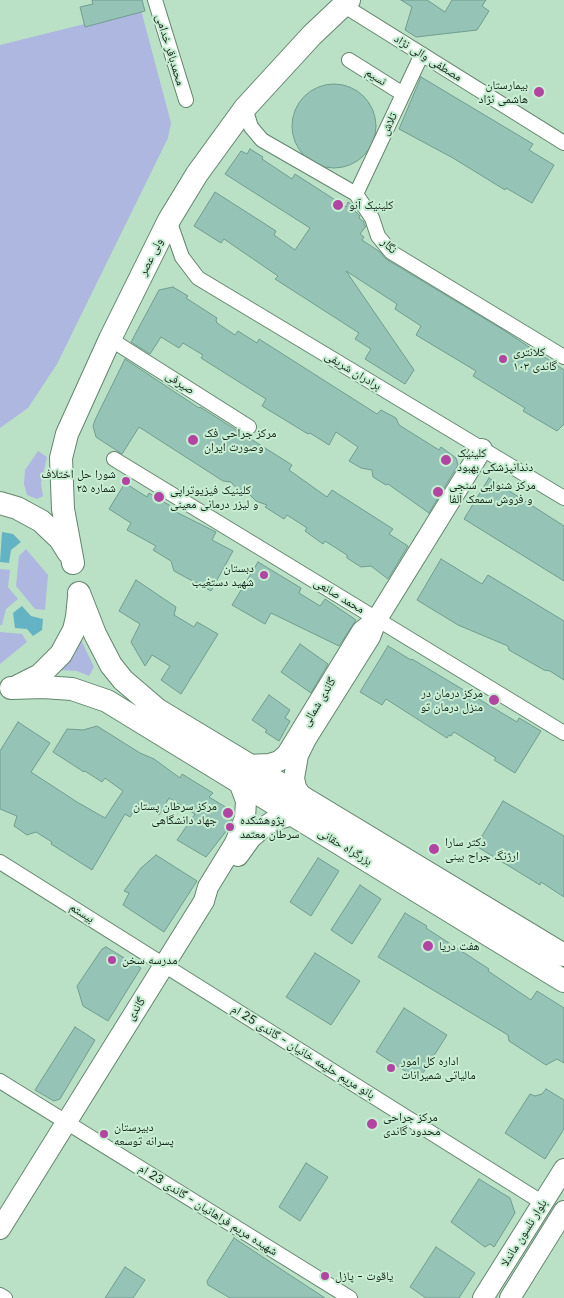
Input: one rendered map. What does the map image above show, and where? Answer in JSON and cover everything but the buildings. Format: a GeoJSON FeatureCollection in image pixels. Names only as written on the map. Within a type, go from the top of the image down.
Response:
{"type":"FeatureCollection","features":[{"type":"Feature","properties":{"kind":"main road","name":"ولی عصر"},"geometry":{"type":"LineString","coordinates":[[73,563],[63,509],[61,458],[66,434],[110,339],[169,220],[197,174],[245,108],[312,34],[346,3]]}},
{"type":"Feature","properties":{"kind":"main road","name":"گاندی شمالی"},"geometry":{"type":"LineString","coordinates":[[298,807],[294,778],[298,755],[306,739],[370,637],[377,619],[482,449]]}},
{"type":"Feature","properties":{"kind":"main road"},"geometry":{"type":"LineString","coordinates":[[0,503],[17,508],[41,520],[60,540],[73,563],[78,578],[79,593],[78,617],[74,630],[61,654],[40,675],[26,683],[6,690]]}},
{"type":"Feature","properties":{"kind":"main road","name":"بزرگراه حقانی"},"geometry":{"type":"LineString","coordinates":[[79,593],[95,634],[108,660],[124,680],[158,710],[244,774]]}},
{"type":"Feature","properties":{"kind":"main road","name":"گاندی شمالی"},"geometry":{"type":"LineString","coordinates":[[244,774],[279,761],[287,754],[362,631],[377,619]]}},
{"type":"Feature","properties":{"kind":"main road","name":"بزرگراه حقانی"},"geometry":{"type":"LineString","coordinates":[[6,690],[43,687],[72,689],[107,702],[244,774],[298,807],[564,982]]}},
{"type":"Feature","properties":{"kind":"main road","name":"گاندی"},"geometry":{"type":"LineString","coordinates":[[0,1229],[204,901],[208,887],[235,842],[245,818],[244,774]]}},
{"type":"Feature","properties":{"kind":"main road"},"geometry":{"type":"LineString","coordinates":[[204,901],[215,891],[251,838],[272,821],[298,807]]}},
{"type":"Feature","properties":{"kind":"main road","name":"بزرگراه حقانی"},"geometry":{"type":"LineString","coordinates":[[298,807],[564,954]]}},
{"type":"Feature","properties":{"kind":"main road","name":"بلوار نلسون ماندلا"},"geometry":{"type":"LineString","coordinates":[[484,1298],[564,1169]]}},
{"type":"Feature","properties":{"kind":"main road","name":"بلوار نلسون ماندلا"},"geometry":{"type":"LineString","coordinates":[[510,1298],[563,1213]]}},
{"type":"Feature","properties":{"kind":"street","name":"محمدباقر خدامی"},"geometry":{"type":"LineString","coordinates":[[155,0],[186,100]]}},
{"type":"Feature","properties":{"kind":"street","name":"مصطفی والی نژاد"},"geometry":{"type":"LineString","coordinates":[[346,3],[422,54],[564,143]]}},
{"type":"Feature","properties":{"kind":"street","name":"تلاش"},"geometry":{"type":"LineString","coordinates":[[356,194],[422,54]]}},
{"type":"Feature","properties":{"kind":"street","name":"نسیم"},"geometry":{"type":"LineString","coordinates":[[349,60],[403,94]]}},
{"type":"Feature","properties":{"kind":"street","name":"نگار"},"geometry":{"type":"LineString","coordinates":[[245,108],[251,127],[262,140],[356,194],[372,218],[378,236],[392,252],[564,357]]}},
{"type":"Feature","properties":{"kind":"street","name":"برادران شریفی"},"geometry":{"type":"LineString","coordinates":[[169,220],[182,257],[198,278],[564,498]]}},
{"type":"Feature","properties":{"kind":"street","name":"صیرفی"},"geometry":{"type":"LineString","coordinates":[[110,339],[249,428]]}},
{"type":"Feature","properties":{"kind":"street","name":"محمد صانعی"},"geometry":{"type":"LineString","coordinates":[[114,458],[564,733]]}},
{"type":"Feature","properties":{"kind":"street","name":"بیستم"},"geometry":{"type":"LineString","coordinates":[[0,862],[164,965]]}},
{"type":"Feature","properties":{"kind":"street","name":"بانو مریم حلیمه خانیان - گاندی 25 ام"},"geometry":{"type":"LineString","coordinates":[[164,965],[543,1203]]}},
{"type":"Feature","properties":{"kind":"street","name":"شهیده مریم فراهانیان - گاندی 23 ام"},"geometry":{"type":"LineString","coordinates":[[0,1081],[350,1298]]}},
{"type":"Feature","properties":{"kind":"street"},"geometry":{"type":"LineString","coordinates":[[0,1295],[5,1298]]}},
{"type":"Feature","properties":{"kind":"shaded area"},"geometry":{"type":"Polygon","coordinates":[[[141,10],[171,123],[168,138],[57,364],[28,408],[0,428],[0,45],[141,10]]]}},
{"type":"Feature","properties":{"kind":"shaded area"},"geometry":{"type":"Polygon","coordinates":[[[38,451],[47,457],[41,483],[43,496],[37,499],[27,495],[24,484],[25,470],[38,451]]]}},
{"type":"Feature","properties":{"kind":"shaded area"},"geometry":{"type":"Polygon","coordinates":[[[2,532],[13,534],[21,542],[11,550],[9,563],[0,562],[2,532]]]}},
{"type":"Feature","properties":{"kind":"shaded area"},"geometry":{"type":"Polygon","coordinates":[[[26,549],[48,575],[45,610],[35,609],[16,586],[19,556],[26,549]]]}},
{"type":"Feature","properties":{"kind":"shaded area"},"geometry":{"type":"Polygon","coordinates":[[[0,569],[10,570],[8,587],[18,599],[6,609],[2,625],[0,625],[0,569]]]}},
{"type":"Feature","properties":{"kind":"shaded area"},"geometry":{"type":"Polygon","coordinates":[[[22,606],[31,616],[43,619],[42,630],[33,636],[27,629],[15,628],[13,613],[22,606]]]}},
{"type":"Feature","properties":{"kind":"shaded area"},"geometry":{"type":"Polygon","coordinates":[[[0,632],[22,634],[27,642],[0,664],[0,632]]]}},
{"type":"Feature","properties":{"kind":"shaded area"},"geometry":{"type":"Polygon","coordinates":[[[81,640],[94,667],[89,676],[77,671],[60,670],[74,656],[81,640]]]}},
{"type":"Feature","properties":{"kind":"place","name":"بیمارستان هاشمی نژاد"},"geometry":{"type":"Point","coordinates":[539,92]}},
{"type":"Feature","properties":{"kind":"place","name":"کلینیک آنو"},"geometry":{"type":"Point","coordinates":[338,205]}},
{"type":"Feature","properties":{"kind":"place","name":"کلانتری ۱۰۳ گاندی"},"geometry":{"type":"Point","coordinates":[503,359]}},
{"type":"Feature","properties":{"kind":"place","name":"مرکز جراحی فک وصورت ایران"},"geometry":{"type":"Point","coordinates":[193,440]}},
{"type":"Feature","properties":{"kind":"place","name":"کلینیک دندانپزشکی بهبود"},"geometry":{"type":"Point","coordinates":[446,460]}},
{"type":"Feature","properties":{"kind":"place","name":"شورا حل اختلاف شماره ۲۵"},"geometry":{"type":"Point","coordinates":[126,481]}},
{"type":"Feature","properties":{"kind":"place","name":"مرکز شنوایی سنجی و فروش سمعک آلفا"},"geometry":{"type":"Point","coordinates":[438,492]}},
{"type":"Feature","properties":{"kind":"place","name":"کلینیک فیزیوتراپی و لیزر درمانی معینی"},"geometry":{"type":"Point","coordinates":[159,497]}},
{"type":"Feature","properties":{"kind":"place","name":"دبستان شهید دستغیب"},"geometry":{"type":"Point","coordinates":[264,575]}},
{"type":"Feature","properties":{"kind":"place","name":"مرکز درمان در منزل درمان تو"},"geometry":{"type":"Point","coordinates":[494,700]}},
{"type":"Feature","properties":{"kind":"place","name":"مرکز سرطان پستان جهاد دانشگاهی"},"geometry":{"type":"Point","coordinates":[228,813]}},
{"type":"Feature","properties":{"kind":"place","name":"پژوهشکده سرطان معتمد"},"geometry":{"type":"Point","coordinates":[230,827]}},
{"type":"Feature","properties":{"kind":"place","name":"دکتر سارا ارژنگ جراح بینی"},"geometry":{"type":"Point","coordinates":[434,849]}},
{"type":"Feature","properties":{"kind":"place","name":"هفت دریا"},"geometry":{"type":"Point","coordinates":[428,946]}},
{"type":"Feature","properties":{"kind":"place","name":"مدرسه سخن"},"geometry":{"type":"Point","coordinates":[112,960]}},
{"type":"Feature","properties":{"kind":"place","name":"اداره کل امور مالیاتی شمیرانات"},"geometry":{"type":"Point","coordinates":[391,1068]}},
{"type":"Feature","properties":{"kind":"place","name":"مرکز جراحی محدود گاندی"},"geometry":{"type":"Point","coordinates":[372,1124]}},
{"type":"Feature","properties":{"kind":"place","name":"دبیرستان پسرانه توسعه"},"geometry":{"type":"Point","coordinates":[104,1134]}},
{"type":"Feature","properties":{"kind":"place","name":"یاقوت - پازل"},"geometry":{"type":"Point","coordinates":[325,1276]}}]}
